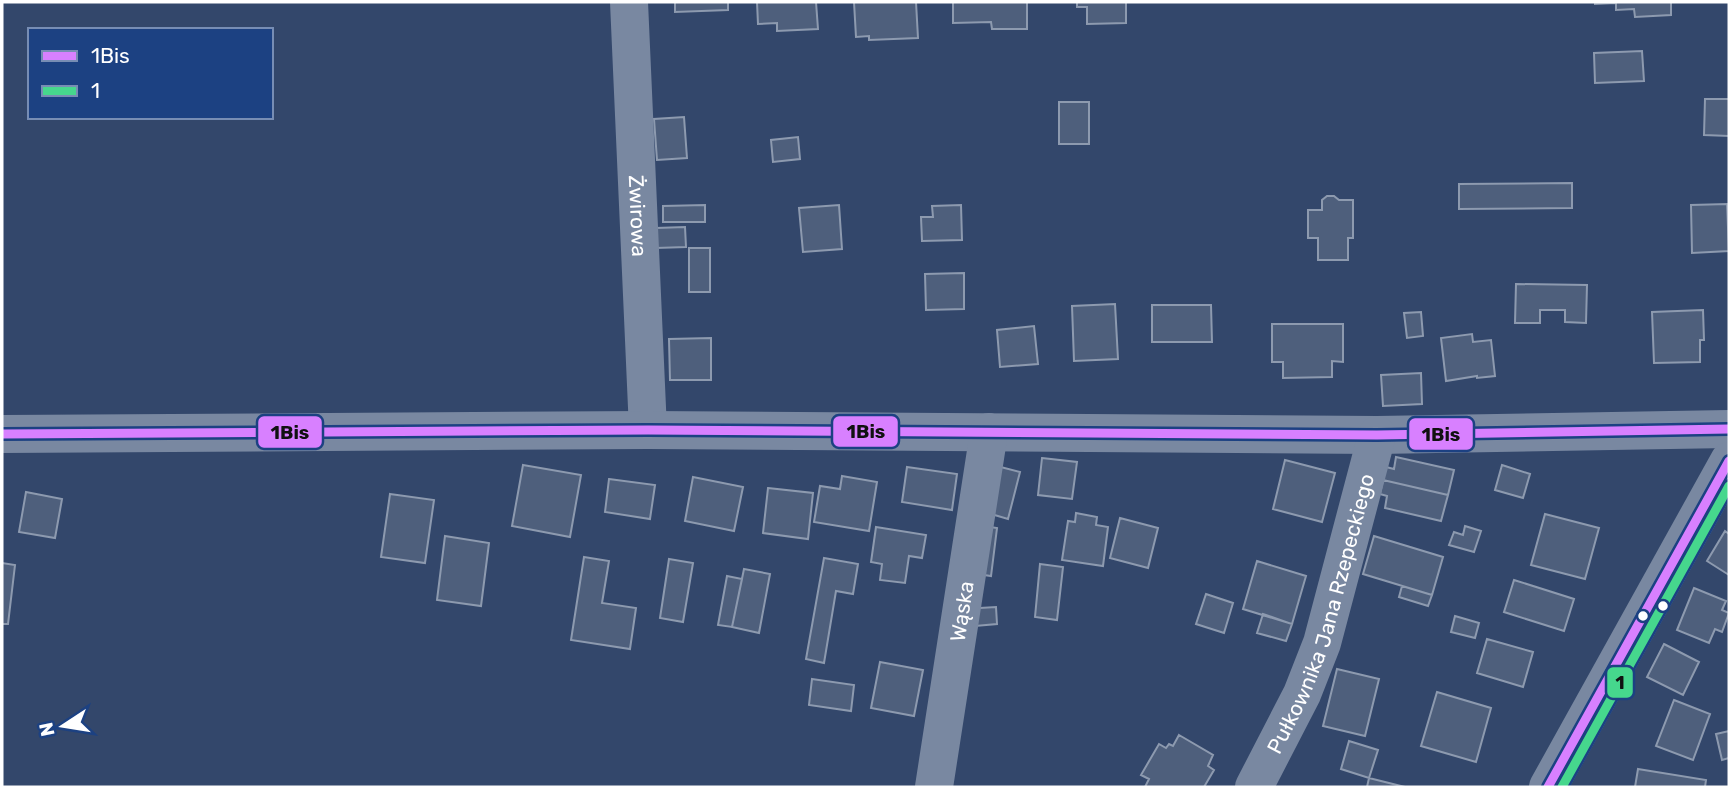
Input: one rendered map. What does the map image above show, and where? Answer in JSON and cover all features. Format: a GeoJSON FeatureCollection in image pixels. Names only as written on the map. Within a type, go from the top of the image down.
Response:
{"type":"FeatureCollection","features":[{"type":"Feature","properties":{"kind":"street","name":"Żwirowa"},"geometry":{"type":"LineString","coordinates":[[629,2],[648,430]]}},
{"type":"Feature","properties":{"kind":"street"},"geometry":{"type":"LineString","coordinates":[[2,434],[648,430],[1377,436],[1729,429]]}},
{"type":"Feature","properties":{"kind":"street","name":"Wąska"},"geometry":{"type":"LineString","coordinates":[[934,787],[989,432]]}},
{"type":"Feature","properties":{"kind":"street","name":"Pułkownika Jana Rzepeckiego"},"geometry":{"type":"LineString","coordinates":[[1254,787],[1302,694],[1322,643],[1377,436]]}},
{"type":"Feature","properties":{"kind":"street"},"geometry":{"type":"LineString","coordinates":[[1548,787],[1714,515],[1729,461]]}},
{"type":"Feature","properties":{"kind":"building"},"geometry":{"type":"Polygon","coordinates":[[[675,2],[728,2],[728,10],[675,12],[675,2]]]}},
{"type":"Feature","properties":{"kind":"building"},"geometry":{"type":"Polygon","coordinates":[[[757,2],[816,2],[818,29],[777,31],[777,23],[758,24],[757,2]]]}},
{"type":"Feature","properties":{"kind":"building"},"geometry":{"type":"Polygon","coordinates":[[[854,2],[916,2],[918,38],[869,40],[869,36],[856,37],[854,2]]]}},
{"type":"Feature","properties":{"kind":"building"},"geometry":{"type":"Polygon","coordinates":[[[953,2],[1027,2],[1027,29],[992,29],[991,22],[953,23],[953,2]]]}},
{"type":"Feature","properties":{"kind":"building"},"geometry":{"type":"Polygon","coordinates":[[[1077,2],[1126,2],[1126,23],[1087,24],[1087,7],[1077,7],[1077,2]]]}},
{"type":"Feature","properties":{"kind":"building"},"geometry":{"type":"Polygon","coordinates":[[[1595,2],[1671,2],[1671,15],[1635,17],[1634,9],[1616,10],[1616,3],[1595,2]]]}},
{"type":"Feature","properties":{"kind":"building"},"geometry":{"type":"Polygon","coordinates":[[[1642,51],[1644,81],[1595,83],[1594,53],[1642,51]]]}},
{"type":"Feature","properties":{"kind":"building"},"geometry":{"type":"Polygon","coordinates":[[[1705,99],[1729,99],[1729,136],[1704,135],[1705,99]]]}},
{"type":"Feature","properties":{"kind":"building"},"geometry":{"type":"Polygon","coordinates":[[[1059,102],[1089,102],[1089,144],[1059,144],[1059,102]]]}},
{"type":"Feature","properties":{"kind":"building"},"geometry":{"type":"Polygon","coordinates":[[[684,117],[687,158],[657,160],[654,119],[684,117]]]}},
{"type":"Feature","properties":{"kind":"building"},"geometry":{"type":"Polygon","coordinates":[[[798,137],[800,159],[773,162],[771,140],[798,137]]]}},
{"type":"Feature","properties":{"kind":"building"},"geometry":{"type":"Polygon","coordinates":[[[1572,183],[1572,208],[1459,209],[1459,184],[1572,183]]]}},
{"type":"Feature","properties":{"kind":"building"},"geometry":{"type":"Polygon","coordinates":[[[1327,196],[1334,196],[1339,200],[1353,200],[1353,238],[1348,238],[1348,260],[1318,260],[1318,238],[1308,238],[1308,210],[1322,210],[1322,200],[1327,196]]]}},
{"type":"Feature","properties":{"kind":"building"},"geometry":{"type":"Polygon","coordinates":[[[1727,204],[1729,251],[1692,253],[1691,205],[1727,204]]]}},
{"type":"Feature","properties":{"kind":"building"},"geometry":{"type":"Polygon","coordinates":[[[705,205],[705,222],[663,222],[663,206],[705,205]]]}},
{"type":"Feature","properties":{"kind":"building"},"geometry":{"type":"Polygon","coordinates":[[[839,205],[842,249],[803,252],[799,208],[839,205]]]}},
{"type":"Feature","properties":{"kind":"building"},"geometry":{"type":"Polygon","coordinates":[[[961,205],[962,240],[922,241],[921,217],[933,217],[932,206],[961,205]]]}},
{"type":"Feature","properties":{"kind":"building"},"geometry":{"type":"Polygon","coordinates":[[[685,227],[686,247],[656,248],[656,228],[685,227]]]}},
{"type":"Feature","properties":{"kind":"building"},"geometry":{"type":"Polygon","coordinates":[[[689,248],[710,248],[710,292],[689,292],[689,248]]]}},
{"type":"Feature","properties":{"kind":"building"},"geometry":{"type":"Polygon","coordinates":[[[964,273],[964,309],[926,310],[925,274],[964,273]]]}},
{"type":"Feature","properties":{"kind":"building"},"geometry":{"type":"Polygon","coordinates":[[[1516,284],[1587,285],[1586,323],[1565,322],[1565,310],[1540,310],[1540,323],[1515,323],[1516,284]]]}},
{"type":"Feature","properties":{"kind":"building"},"geometry":{"type":"Polygon","coordinates":[[[1115,304],[1118,359],[1074,361],[1072,306],[1115,304]]]}},
{"type":"Feature","properties":{"kind":"building"},"geometry":{"type":"Polygon","coordinates":[[[1152,305],[1211,305],[1212,342],[1152,342],[1152,305]]]}},
{"type":"Feature","properties":{"kind":"building"},"geometry":{"type":"Polygon","coordinates":[[[1703,310],[1704,340],[1700,340],[1700,362],[1654,363],[1652,312],[1703,310]]]}},
{"type":"Feature","properties":{"kind":"building"},"geometry":{"type":"Polygon","coordinates":[[[1421,312],[1423,336],[1407,338],[1404,313],[1421,312]]]}},
{"type":"Feature","properties":{"kind":"building"},"geometry":{"type":"Polygon","coordinates":[[[1272,324],[1343,324],[1343,362],[1332,361],[1332,377],[1283,378],[1283,362],[1272,362],[1272,324]]]}},
{"type":"Feature","properties":{"kind":"building"},"geometry":{"type":"Polygon","coordinates":[[[1034,326],[1038,364],[1000,367],[997,330],[1034,326]]]}},
{"type":"Feature","properties":{"kind":"building"},"geometry":{"type":"Polygon","coordinates":[[[1472,334],[1473,342],[1491,340],[1495,376],[1446,381],[1441,338],[1472,334]]]}},
{"type":"Feature","properties":{"kind":"building"},"geometry":{"type":"Polygon","coordinates":[[[711,338],[711,380],[670,380],[669,339],[711,338]]]}},
{"type":"Feature","properties":{"kind":"building"},"geometry":{"type":"Polygon","coordinates":[[[1421,373],[1422,404],[1383,406],[1381,375],[1421,373]]]}},
{"type":"Feature","properties":{"kind":"building"},"geometry":{"type":"Polygon","coordinates":[[[1396,457],[1454,470],[1448,495],[1383,480],[1386,467],[1394,469],[1396,457]]]}},
{"type":"Feature","properties":{"kind":"building"},"geometry":{"type":"Polygon","coordinates":[[[1042,458],[1077,462],[1072,499],[1038,495],[1042,458]]]}},
{"type":"Feature","properties":{"kind":"building"},"geometry":{"type":"Polygon","coordinates":[[[1285,460],[1335,473],[1322,522],[1273,509],[1285,460]]]}},
{"type":"Feature","properties":{"kind":"building"},"geometry":{"type":"Polygon","coordinates":[[[523,465],[581,475],[570,537],[512,526],[523,465]]]}},
{"type":"Feature","properties":{"kind":"building"},"geometry":{"type":"Polygon","coordinates":[[[993,465],[1020,472],[1008,519],[981,511],[993,465]]]}},
{"type":"Feature","properties":{"kind":"building"},"geometry":{"type":"Polygon","coordinates":[[[1502,465],[1530,474],[1523,498],[1495,490],[1502,465]]]}},
{"type":"Feature","properties":{"kind":"building"},"geometry":{"type":"Polygon","coordinates":[[[907,467],[957,474],[952,510],[902,502],[907,467]]]}},
{"type":"Feature","properties":{"kind":"building"},"geometry":{"type":"Polygon","coordinates":[[[842,476],[877,482],[869,531],[814,522],[820,486],[840,489],[842,476]]]}},
{"type":"Feature","properties":{"kind":"building"},"geometry":{"type":"Polygon","coordinates":[[[693,477],[743,487],[734,531],[685,521],[693,477]]]}},
{"type":"Feature","properties":{"kind":"building"},"geometry":{"type":"Polygon","coordinates":[[[609,479],[655,485],[650,519],[605,512],[609,479]]]}},
{"type":"Feature","properties":{"kind":"building"},"geometry":{"type":"Polygon","coordinates":[[[1383,480],[1448,495],[1441,521],[1385,508],[1387,496],[1380,494],[1383,480]]]}},
{"type":"Feature","properties":{"kind":"building"},"geometry":{"type":"Polygon","coordinates":[[[768,488],[813,493],[808,539],[763,533],[768,488]]]}},
{"type":"Feature","properties":{"kind":"building"},"geometry":{"type":"Polygon","coordinates":[[[26,492],[62,499],[55,538],[19,532],[26,492]]]}},
{"type":"Feature","properties":{"kind":"building"},"geometry":{"type":"Polygon","coordinates":[[[390,494],[434,500],[425,563],[381,557],[390,494]]]}},
{"type":"Feature","properties":{"kind":"building"},"geometry":{"type":"Polygon","coordinates":[[[1076,513],[1097,517],[1096,525],[1108,527],[1103,566],[1062,560],[1068,521],[1075,522],[1076,513]]]}},
{"type":"Feature","properties":{"kind":"building"},"geometry":{"type":"Polygon","coordinates":[[[1545,514],[1599,528],[1585,579],[1531,565],[1545,514]]]}},
{"type":"Feature","properties":{"kind":"building"},"geometry":{"type":"Polygon","coordinates":[[[1120,518],[1158,528],[1148,568],[1110,558],[1120,518]]]}},
{"type":"Feature","properties":{"kind":"building"},"geometry":{"type":"Polygon","coordinates":[[[984,526],[997,528],[991,576],[977,574],[984,526]]]}},
{"type":"Feature","properties":{"kind":"building"},"geometry":{"type":"Polygon","coordinates":[[[1465,526],[1481,531],[1474,552],[1449,545],[1454,532],[1463,535],[1465,526]]]}},
{"type":"Feature","properties":{"kind":"building"},"geometry":{"type":"Polygon","coordinates":[[[876,527],[926,535],[922,558],[909,556],[905,583],[880,580],[882,564],[871,562],[876,527]]]}},
{"type":"Feature","properties":{"kind":"building"},"geometry":{"type":"Polygon","coordinates":[[[1725,531],[1729,534],[1729,575],[1707,561],[1725,531]]]}},
{"type":"Feature","properties":{"kind":"building"},"geometry":{"type":"Polygon","coordinates":[[[445,536],[489,543],[481,606],[437,600],[445,536]]]}},
{"type":"Feature","properties":{"kind":"building"},"geometry":{"type":"Polygon","coordinates":[[[1374,536],[1443,557],[1432,595],[1363,574],[1374,536]]]}},
{"type":"Feature","properties":{"kind":"building"},"geometry":{"type":"Polygon","coordinates":[[[584,557],[609,561],[602,603],[636,608],[630,649],[571,640],[584,557]]]}},
{"type":"Feature","properties":{"kind":"building"},"geometry":{"type":"Polygon","coordinates":[[[824,558],[858,564],[853,594],[836,591],[824,663],[806,659],[824,558]]]}},
{"type":"Feature","properties":{"kind":"building"},"geometry":{"type":"Polygon","coordinates":[[[669,559],[693,563],[683,622],[660,618],[669,559]]]}},
{"type":"Feature","properties":{"kind":"building"},"geometry":{"type":"Polygon","coordinates":[[[1257,561],[1306,576],[1292,624],[1243,609],[1257,561]]]}},
{"type":"Feature","properties":{"kind":"building"},"geometry":{"type":"Polygon","coordinates":[[[2,563],[15,565],[8,624],[2,624],[2,563]]]}},
{"type":"Feature","properties":{"kind":"building"},"geometry":{"type":"Polygon","coordinates":[[[1040,564],[1063,567],[1057,620],[1035,617],[1040,564]]]}},
{"type":"Feature","properties":{"kind":"building"},"geometry":{"type":"Polygon","coordinates":[[[744,569],[770,574],[759,633],[732,627],[744,569]]]}},
{"type":"Feature","properties":{"kind":"building"},"geometry":{"type":"Polygon","coordinates":[[[727,576],[742,579],[732,627],[718,625],[727,576]]]}},
{"type":"Feature","properties":{"kind":"building"},"geometry":{"type":"Polygon","coordinates":[[[1514,580],[1574,599],[1564,631],[1504,612],[1514,580]]]}},
{"type":"Feature","properties":{"kind":"building"},"geometry":{"type":"Polygon","coordinates":[[[1402,586],[1432,595],[1428,606],[1399,597],[1402,586]]]}},
{"type":"Feature","properties":{"kind":"building"},"geometry":{"type":"Polygon","coordinates":[[[1694,588],[1726,601],[1722,610],[1729,613],[1722,632],[1715,629],[1709,643],[1677,630],[1694,588]]]}},
{"type":"Feature","properties":{"kind":"building"},"geometry":{"type":"Polygon","coordinates":[[[1206,594],[1233,603],[1224,633],[1196,624],[1206,594]]]}},
{"type":"Feature","properties":{"kind":"building"},"geometry":{"type":"Polygon","coordinates":[[[996,607],[997,624],[964,627],[963,609],[996,607]]]}},
{"type":"Feature","properties":{"kind":"building"},"geometry":{"type":"Polygon","coordinates":[[[1263,614],[1292,624],[1286,641],[1257,633],[1263,614]]]}},
{"type":"Feature","properties":{"kind":"building"},"geometry":{"type":"Polygon","coordinates":[[[1455,616],[1479,623],[1475,638],[1451,632],[1455,616]]]}},
{"type":"Feature","properties":{"kind":"building"},"geometry":{"type":"Polygon","coordinates":[[[1487,639],[1533,652],[1523,687],[1477,673],[1487,639]]]}},
{"type":"Feature","properties":{"kind":"building"},"geometry":{"type":"Polygon","coordinates":[[[1664,644],[1699,662],[1683,695],[1647,677],[1664,644]]]}},
{"type":"Feature","properties":{"kind":"building"},"geometry":{"type":"Polygon","coordinates":[[[880,662],[923,670],[914,716],[871,708],[880,662]]]}},
{"type":"Feature","properties":{"kind":"building"},"geometry":{"type":"Polygon","coordinates":[[[1337,669],[1379,679],[1365,736],[1323,726],[1337,669]]]}},
{"type":"Feature","properties":{"kind":"building"},"geometry":{"type":"Polygon","coordinates":[[[812,679],[854,685],[851,711],[809,705],[812,679]]]}},
{"type":"Feature","properties":{"kind":"building"},"geometry":{"type":"Polygon","coordinates":[[[1437,692],[1491,708],[1476,762],[1421,746],[1437,692]]]}},
{"type":"Feature","properties":{"kind":"building"},"geometry":{"type":"Polygon","coordinates":[[[1674,700],[1710,714],[1693,760],[1656,746],[1674,700]]]}},
{"type":"Feature","properties":{"kind":"building"},"geometry":{"type":"Polygon","coordinates":[[[1729,731],[1729,758],[1722,760],[1716,734],[1729,731]]]}},
{"type":"Feature","properties":{"kind":"building"},"geometry":{"type":"Polygon","coordinates":[[[1179,735],[1213,755],[1208,766],[1214,770],[1204,787],[1145,787],[1149,779],[1141,775],[1159,744],[1166,748],[1169,744],[1173,746],[1179,735]]]}},
{"type":"Feature","properties":{"kind":"building"},"geometry":{"type":"Polygon","coordinates":[[[1349,741],[1378,750],[1369,778],[1341,769],[1349,741]]]}},
{"type":"Feature","properties":{"kind":"building"},"geometry":{"type":"Polygon","coordinates":[[[1638,769],[1706,780],[1705,787],[1635,787],[1638,769]]]}},
{"type":"Feature","properties":{"kind":"building"},"geometry":{"type":"Polygon","coordinates":[[[1369,778],[1405,787],[1367,787],[1369,778]]]}},
{"type":"Feature","properties":{"kind":"transit line","name":"1Bis"},"geometry":{"type":"LineString","coordinates":[[2,434],[648,430],[1377,435],[1729,429]]}},
{"type":"Feature","properties":{"kind":"transit line","name":"1Bis"},"geometry":{"type":"LineString","coordinates":[[1548,787],[1729,461]]}},
{"type":"Feature","properties":{"kind":"transit line","name":"1"},"geometry":{"type":"LineString","coordinates":[[1562,787],[1729,486]]}}]}
